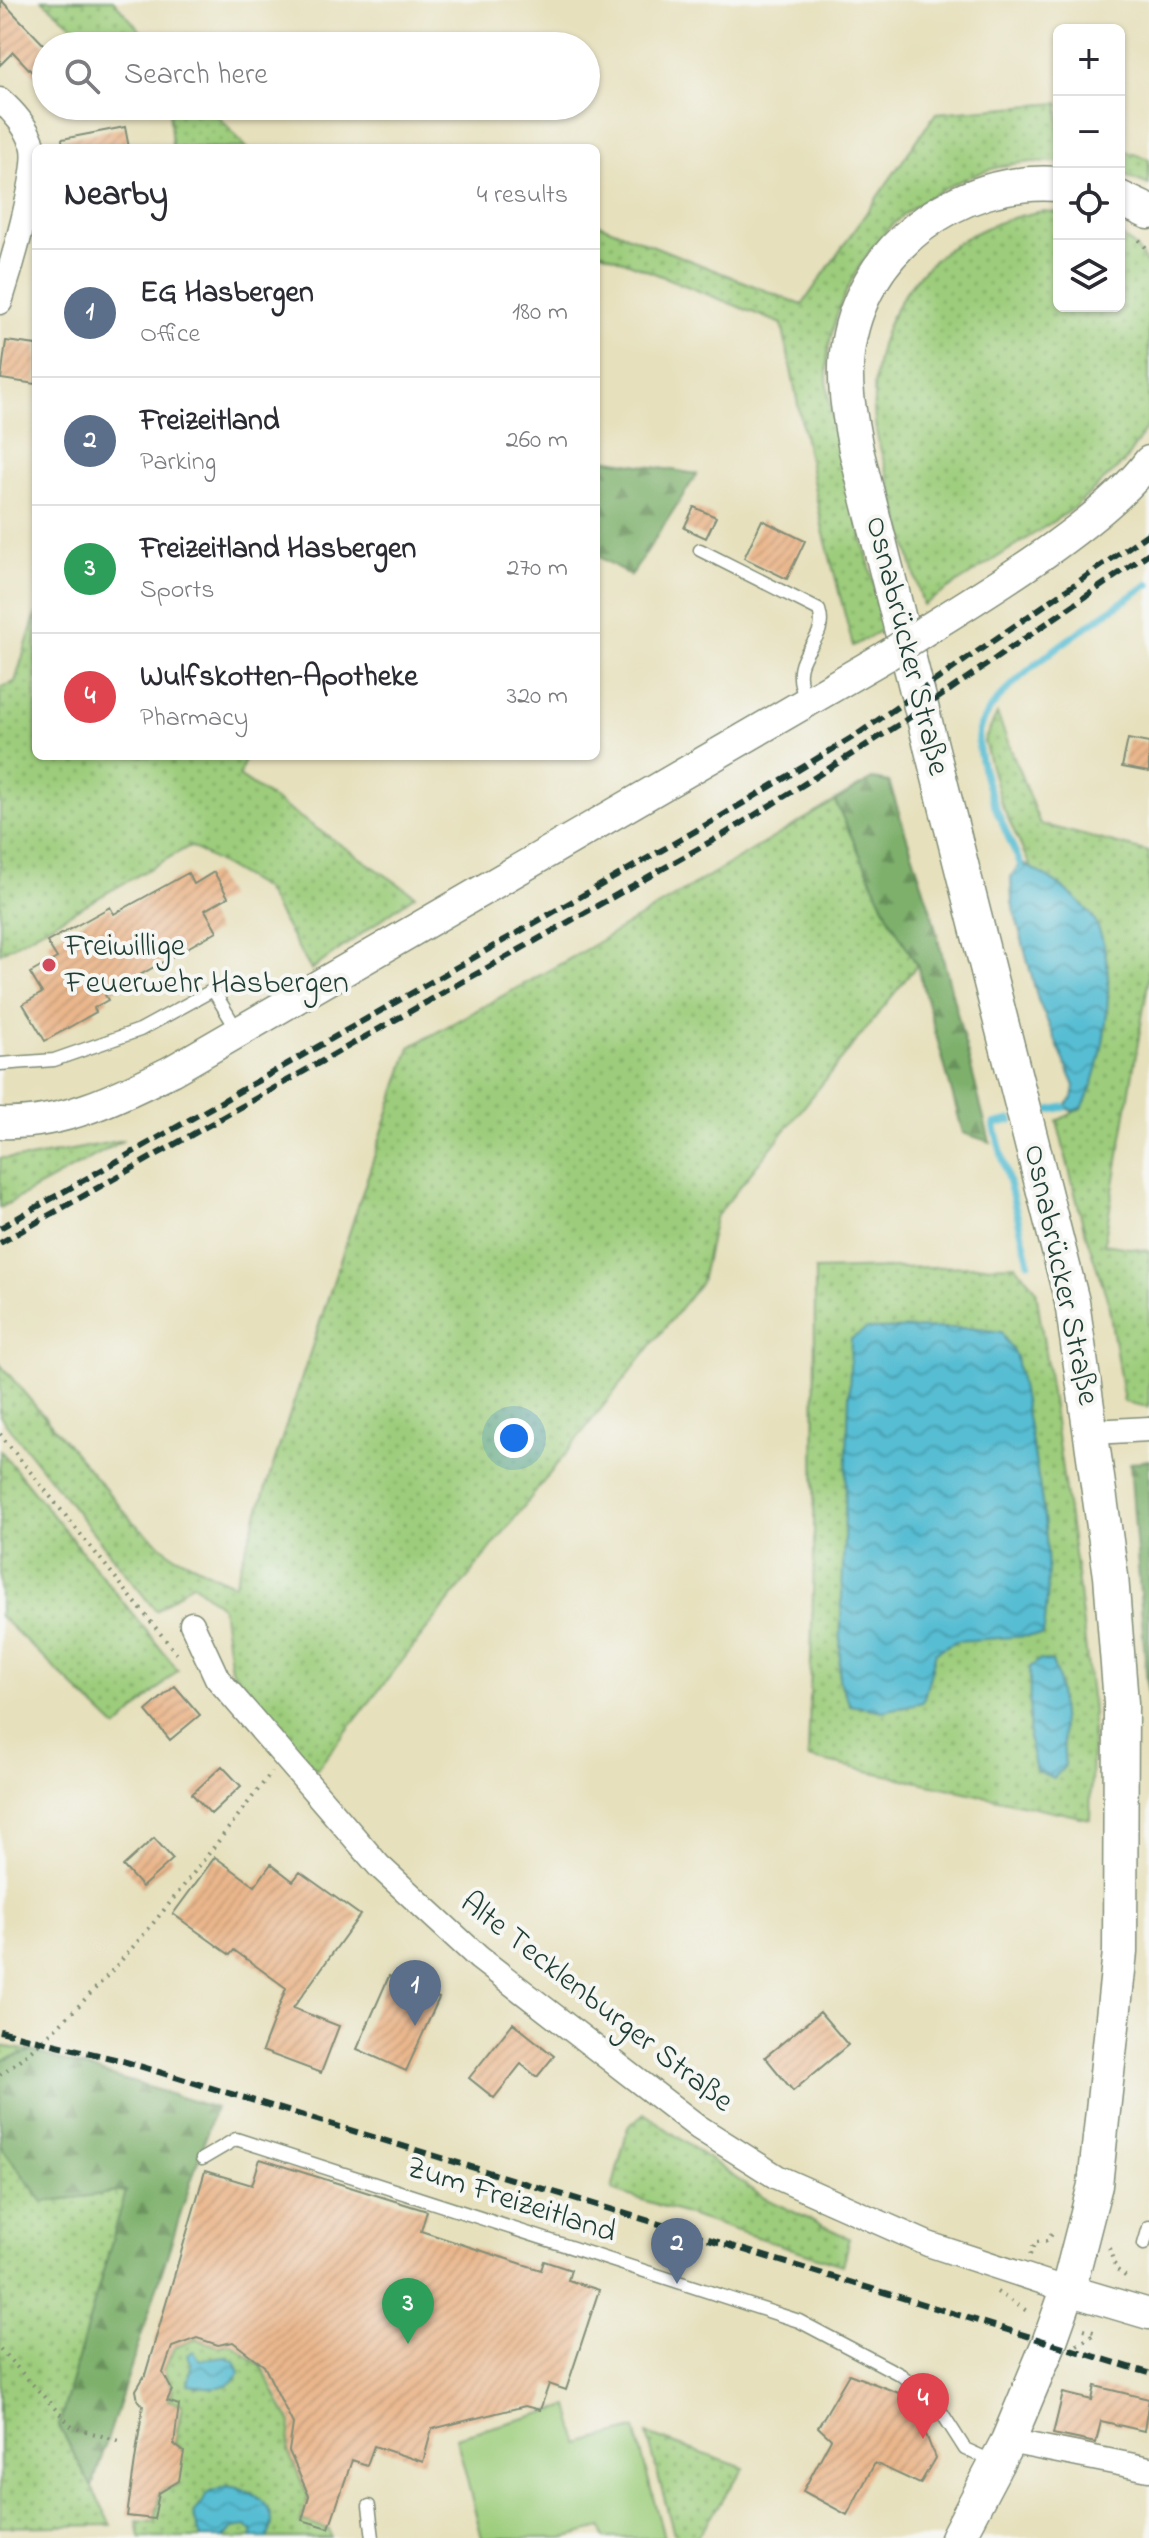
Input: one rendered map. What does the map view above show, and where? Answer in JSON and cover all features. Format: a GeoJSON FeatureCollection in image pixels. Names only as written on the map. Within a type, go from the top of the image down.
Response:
{"type":"FeatureCollection","features":[{"type":"Feature","properties":{"kind":"main road","name":"Osnabrücker Straße"},"geometry":{"type":"LineString","coordinates":[[957,2538],[1002,2452],[1068,2290],[1095,2185],[1120,1952],[1123,1873],[1121,1703],[1111,1576],[1093,1432],[1072,1302],[846,400],[847,352],[859,304],[883,262],[917,227],[951,204],[988,189],[1025,182],[1053,184]]}},
{"type":"Feature","properties":{"kind":"main road"},"geometry":{"type":"LineString","coordinates":[[1125,201],[1149,212]]}},
{"type":"Feature","properties":{"kind":"street"},"geometry":{"type":"LineString","coordinates":[[0,100],[17,115],[32,144]]}},
{"type":"Feature","properties":{"kind":"street"},"geometry":{"type":"LineString","coordinates":[[0,302],[21,232],[32,160]]}},
{"type":"Feature","properties":{"kind":"street"},"geometry":{"type":"LineString","coordinates":[[0,1123],[68,1116],[118,1098],[239,1033],[886,656],[1080,526],[1116,496],[1149,461]]}},
{"type":"Feature","properties":{"kind":"street"},"geometry":{"type":"LineString","coordinates":[[1093,1432],[1149,1429]]}},
{"type":"Feature","properties":{"kind":"street","name":"Alte Tecklenburger Straße"},"geometry":{"type":"LineString","coordinates":[[192,1624],[217,1678],[379,1866],[479,1958],[698,2127],[777,2177],[928,2244],[1068,2290]]}},
{"type":"Feature","properties":{"kind":"street"},"geometry":{"type":"LineString","coordinates":[[1068,2290],[1149,2314]]}},
{"type":"Feature","properties":{"kind":"street"},"geometry":{"type":"LineString","coordinates":[[1002,2452],[1149,2469]]}},
{"type":"Feature","properties":{"kind":"lane"},"geometry":{"type":"LineString","coordinates":[[700,550],[819,610],[821,627],[798,672],[799,684],[808,704]]}},
{"type":"Feature","properties":{"kind":"lane"},"geometry":{"type":"LineString","coordinates":[[0,1064],[54,1060],[140,1030],[213,990],[239,1033]]}},
{"type":"Feature","properties":{"kind":"lane","name":"Zum Freizeitland"},"geometry":{"type":"LineString","coordinates":[[202,2159],[236,2139],[799,2321],[901,2375],[935,2402],[965,2449],[1002,2452]]}},
{"type":"Feature","properties":{"kind":"lane"},"geometry":{"type":"LineString","coordinates":[[1144,2244],[1149,2227]]}},
{"type":"Feature","properties":{"kind":"lane"},"geometry":{"type":"LineString","coordinates":[[369,2506],[373,2538]]}},
{"type":"Feature","properties":{"kind":"path"},"geometry":{"type":"LineString","coordinates":[[0,1434],[156,1629]]}},
{"type":"Feature","properties":{"kind":"path"},"geometry":{"type":"LineString","coordinates":[[0,2075],[32,2051],[66,2014],[86,1999],[124,1956],[282,1756]]}},
{"type":"Feature","properties":{"kind":"path"},"geometry":{"type":"LineString","coordinates":[[1035,2242],[1047,2241],[1060,2224]]}},
{"type":"Feature","properties":{"kind":"path"},"geometry":{"type":"LineString","coordinates":[[995,2291],[1025,2311]]}},
{"type":"Feature","properties":{"kind":"path"},"geometry":{"type":"LineString","coordinates":[[0,2349],[72,2427],[122,2442]]}},
{"type":"Feature","properties":{"kind":"green space"},"geometry":{"type":"Polygon","coordinates":[[[42,0],[113,0],[142,32],[80,32],[42,0]]]}},
{"type":"Feature","properties":{"kind":"green space"},"geometry":{"type":"Polygon","coordinates":[[[1053,103],[1053,162],[1022,163],[987,170],[921,202],[886,231],[872,249],[848,288],[839,310],[828,354],[829,401],[885,628],[853,646],[823,530],[782,324],[600,252],[600,225],[802,305],[936,113],[1053,103]]]}},
{"type":"Feature","properties":{"kind":"green space"},"geometry":{"type":"Polygon","coordinates":[[[170,120],[222,120],[243,144],[172,144],[170,120]]]}},
{"type":"Feature","properties":{"kind":"green space"},"geometry":{"type":"Polygon","coordinates":[[[1125,151],[1149,159],[1149,185],[1125,175],[1125,151]]]}},
{"type":"Feature","properties":{"kind":"green space"},"geometry":{"type":"Polygon","coordinates":[[[1044,211],[1053,212],[1053,312],[1125,312],[1125,239],[1136,248],[1149,267],[1149,424],[1125,461],[1074,508],[923,605],[876,430],[875,382],[881,345],[895,311],[914,281],[939,256],[970,235],[1005,220],[1044,211]]]}},
{"type":"Feature","properties":{"kind":"green space"},"geometry":{"type":"Polygon","coordinates":[[[600,459],[697,474],[631,576],[600,557],[600,459]]]}},
{"type":"Feature","properties":{"kind":"green space"},"geometry":{"type":"Polygon","coordinates":[[[32,626],[32,760],[245,760],[239,776],[415,895],[311,970],[264,889],[190,846],[0,953],[0,688],[15,682],[32,626]]]}},
{"type":"Feature","properties":{"kind":"green space"},"geometry":{"type":"Polygon","coordinates":[[[997,714],[1040,824],[1149,852],[1149,977],[1104,1244],[1149,1251],[1149,1407],[1124,1402],[1108,1301],[1084,1229],[1057,1121],[1082,1108],[1080,904],[1031,868],[1001,803],[984,741],[997,714]]]}},
{"type":"Feature","properties":{"kind":"green space"},"geometry":{"type":"Polygon","coordinates":[[[872,779],[889,782],[931,911],[990,1142],[963,1133],[917,965],[890,919],[835,801],[872,779]]]}},
{"type":"Feature","properties":{"kind":"green space"},"geometry":{"type":"Polygon","coordinates":[[[835,801],[890,918],[917,965],[715,1218],[701,1282],[316,1770],[231,1669],[222,1607],[192,1583],[156,1611],[0,1416],[0,1364],[133,1522],[170,1553],[234,1585],[410,1047],[573,957],[835,801]]]}},
{"type":"Feature","properties":{"kind":"green space"},"geometry":{"type":"Polygon","coordinates":[[[124,1140],[0,1208],[0,1158],[29,1158],[124,1140]]]}},
{"type":"Feature","properties":{"kind":"green space"},"geometry":{"type":"Polygon","coordinates":[[[1015,1265],[1036,1289],[1077,1574],[1093,1713],[1090,1819],[808,1758],[814,1559],[815,1270],[1015,1265]]]}},
{"type":"Feature","properties":{"kind":"green space"},"geometry":{"type":"Polygon","coordinates":[[[0,1450],[178,1670],[117,1728],[0,1616],[0,1450]]]}},
{"type":"Feature","properties":{"kind":"green space"},"geometry":{"type":"Polygon","coordinates":[[[1149,1460],[1149,1710],[1130,1463],[1149,1460]]]}},
{"type":"Feature","properties":{"kind":"green space"},"geometry":{"type":"Polygon","coordinates":[[[0,2046],[32,2051],[0,2061],[0,2046]]]}},
{"type":"Feature","properties":{"kind":"green space"},"geometry":{"type":"Polygon","coordinates":[[[32,2051],[215,2108],[92,2487],[59,2426],[126,2191],[43,2202],[0,2145],[0,2061],[32,2051]]]}},
{"type":"Feature","properties":{"kind":"green space"},"geometry":{"type":"Polygon","coordinates":[[[644,2113],[764,2198],[849,2238],[842,2265],[612,2190],[628,2127],[644,2113]]]}},
{"type":"Feature","properties":{"kind":"green space"},"geometry":{"type":"Polygon","coordinates":[[[0,2145],[43,2202],[127,2191],[59,2426],[112,2525],[0,2527],[0,2145]]]}},
{"type":"Feature","properties":{"kind":"green space"},"geometry":{"type":"Polygon","coordinates":[[[196,2339],[217,2346],[232,2344],[261,2366],[291,2424],[288,2451],[308,2496],[301,2521],[329,2530],[331,2538],[140,2538],[137,2521],[155,2522],[160,2492],[176,2485],[181,2448],[175,2444],[182,2404],[168,2400],[173,2390],[164,2370],[174,2348],[196,2339]]]}},
{"type":"Feature","properties":{"kind":"green space"},"geometry":{"type":"Polygon","coordinates":[[[569,2406],[579,2444],[635,2429],[664,2538],[604,2538],[601,2528],[563,2538],[482,2538],[456,2437],[569,2406]]]}},
{"type":"Feature","properties":{"kind":"green space"},"geometry":{"type":"Polygon","coordinates":[[[647,2434],[744,2468],[696,2538],[675,2538],[647,2434]]]}},
{"type":"Feature","properties":{"kind":"water"},"geometry":{"type":"Polygon","coordinates":[[[1020,863],[1073,896],[1096,923],[1103,943],[1108,991],[1103,1043],[1098,1067],[1082,1108],[1072,1111],[1064,1107],[1073,1098],[1075,1086],[1038,1000],[1012,902],[1011,877],[1020,863]]]}},
{"type":"Feature","properties":{"kind":"water"},"geometry":{"type":"Polygon","coordinates":[[[970,1328],[1001,1332],[1016,1357],[1045,1531],[1048,1566],[1043,1635],[956,1641],[936,1652],[923,1702],[884,1711],[850,1705],[839,1680],[851,1339],[866,1329],[970,1328]]]}},
{"type":"Feature","properties":{"kind":"water"},"geometry":{"type":"Polygon","coordinates":[[[1040,1660],[1052,1662],[1058,1678],[1065,1766],[1054,1778],[1036,1771],[1029,1740],[1030,1667],[1040,1660]]]}},
{"type":"Feature","properties":{"kind":"water"},"geometry":{"type":"Polygon","coordinates":[[[194,2351],[200,2360],[226,2357],[235,2361],[240,2372],[224,2386],[188,2385],[191,2365],[187,2355],[194,2351]]]}},
{"type":"Feature","properties":{"kind":"water"},"geometry":{"type":"Polygon","coordinates":[[[227,2486],[247,2491],[269,2509],[272,2518],[267,2538],[252,2538],[253,2532],[246,2526],[233,2528],[224,2538],[201,2538],[193,2514],[208,2493],[227,2486]]]}},
{"type":"Feature","properties":{"kind":"building"},"geometry":{"type":"Polygon","coordinates":[[[1,0],[32,32],[32,72],[13,52],[0,65],[1,0]]]}},
{"type":"Feature","properties":{"kind":"building"},"geometry":{"type":"Polygon","coordinates":[[[125,127],[128,144],[63,144],[62,139],[125,127]]]}},
{"type":"Feature","properties":{"kind":"building"},"geometry":{"type":"Polygon","coordinates":[[[6,341],[32,344],[32,383],[1,379],[6,341]]]}},
{"type":"Feature","properties":{"kind":"building"},"geometry":{"type":"Polygon","coordinates":[[[694,507],[716,517],[706,538],[684,528],[694,507]]]}},
{"type":"Feature","properties":{"kind":"building"},"geometry":{"type":"Polygon","coordinates":[[[762,520],[805,541],[787,579],[744,558],[762,520]]]}},
{"type":"Feature","properties":{"kind":"building"},"geometry":{"type":"Polygon","coordinates":[[[1128,739],[1149,743],[1149,772],[1122,767],[1128,739]]]}},
{"type":"Feature","properties":{"kind":"building"},"geometry":{"type":"Polygon","coordinates":[[[214,872],[228,897],[205,910],[217,931],[105,995],[108,1000],[94,1008],[96,1012],[45,1041],[23,1004],[42,993],[30,973],[57,958],[47,942],[110,907],[114,914],[188,873],[194,884],[214,872]]]}},
{"type":"Feature","properties":{"kind":"building"},"geometry":{"type":"Polygon","coordinates":[[[175,1686],[200,1715],[170,1740],[146,1711],[175,1686]]]}},
{"type":"Feature","properties":{"kind":"building"},"geometry":{"type":"Polygon","coordinates":[[[222,1766],[241,1786],[211,1814],[192,1794],[222,1766]]]}},
{"type":"Feature","properties":{"kind":"building"},"geometry":{"type":"Polygon","coordinates":[[[154,1838],[173,1859],[142,1887],[123,1866],[154,1838]]]}},
{"type":"Feature","properties":{"kind":"building"},"geometry":{"type":"Polygon","coordinates":[[[215,1857],[255,1886],[271,1864],[293,1881],[300,1872],[360,1915],[293,2008],[339,2026],[321,2073],[262,2051],[286,1988],[234,1950],[230,1955],[173,1914],[215,1857]]]}},
{"type":"Feature","properties":{"kind":"building"},"geometry":{"type":"Polygon","coordinates":[[[389,1976],[439,1998],[406,2071],[357,2049],[389,1976]]]}},
{"type":"Feature","properties":{"kind":"building"},"geometry":{"type":"Polygon","coordinates":[[[820,2012],[848,2045],[793,2091],[765,2057],[820,2012]]]}},
{"type":"Feature","properties":{"kind":"building"},"geometry":{"type":"Polygon","coordinates":[[[513,2023],[554,2056],[537,2077],[521,2064],[494,2098],[469,2078],[513,2023]]]}},
{"type":"Feature","properties":{"kind":"building"},"geometry":{"type":"Polygon","coordinates":[[[260,2159],[427,2211],[421,2231],[541,2270],[544,2261],[571,2270],[568,2280],[599,2290],[566,2390],[549,2384],[540,2410],[525,2406],[432,2429],[423,2462],[374,2446],[367,2465],[352,2460],[329,2528],[302,2520],[309,2496],[289,2451],[293,2424],[264,2366],[233,2342],[218,2345],[197,2338],[172,2347],[163,2373],[172,2390],[167,2401],[179,2405],[174,2444],[184,2452],[179,2481],[159,2493],[154,2519],[127,2516],[143,2405],[138,2401],[136,2390],[145,2375],[205,2171],[252,2185],[260,2159]]]}},
{"type":"Feature","properties":{"kind":"building"},"geometry":{"type":"Polygon","coordinates":[[[849,2374],[912,2398],[935,2458],[920,2484],[875,2463],[847,2515],[803,2491],[831,2439],[818,2427],[849,2374]]]}},
{"type":"Feature","properties":{"kind":"building"},"geometry":{"type":"Polygon","coordinates":[[[1095,2386],[1149,2399],[1144,2431],[1101,2421],[1096,2443],[1053,2434],[1063,2393],[1092,2400],[1095,2386]]]}},
{"type":"Feature","properties":{"kind":"waterway"},"geometry":{"type":"LineString","coordinates":[[1020,863],[994,804],[984,772],[978,741],[982,722],[997,700],[1047,655],[1149,584]]}},
{"type":"Feature","properties":{"kind":"waterway"},"geometry":{"type":"LineString","coordinates":[[1050,1110],[1064,1107]]}},
{"type":"Feature","properties":{"kind":"waterway"},"geometry":{"type":"LineString","coordinates":[[1011,1120],[994,1124],[1029,1262]]}},
{"type":"Feature","properties":{"kind":"railway"},"geometry":{"type":"LineString","coordinates":[[0,1228],[720,817],[858,734],[1149,533]]}},
{"type":"Feature","properties":{"kind":"railway"},"geometry":{"type":"LineString","coordinates":[[0,1243],[726,833],[903,722],[1149,553]]}},
{"type":"Feature","properties":{"kind":"railway"},"geometry":{"type":"LineString","coordinates":[[0,2031],[123,2061],[1149,2373]]}},
{"type":"Feature","properties":{"kind":"place","name":"Freiwillige Feuerwehr Hasbergen"},"geometry":{"type":"Point","coordinates":[49,965]}},
{"type":"Feature","properties":{"kind":"place","name":"EG Hasbergen"},"geometry":{"type":"Point","coordinates":[415,2026]}},
{"type":"Feature","properties":{"kind":"place","name":"Freizeitland"},"geometry":{"type":"Point","coordinates":[677,2284]}},
{"type":"Feature","properties":{"kind":"place","name":"Freizeitland Hasbergen"},"geometry":{"type":"Point","coordinates":[408,2344]}},
{"type":"Feature","properties":{"kind":"place","name":"Wulfskotten-Apotheke"},"geometry":{"type":"Point","coordinates":[923,2439]}}]}
